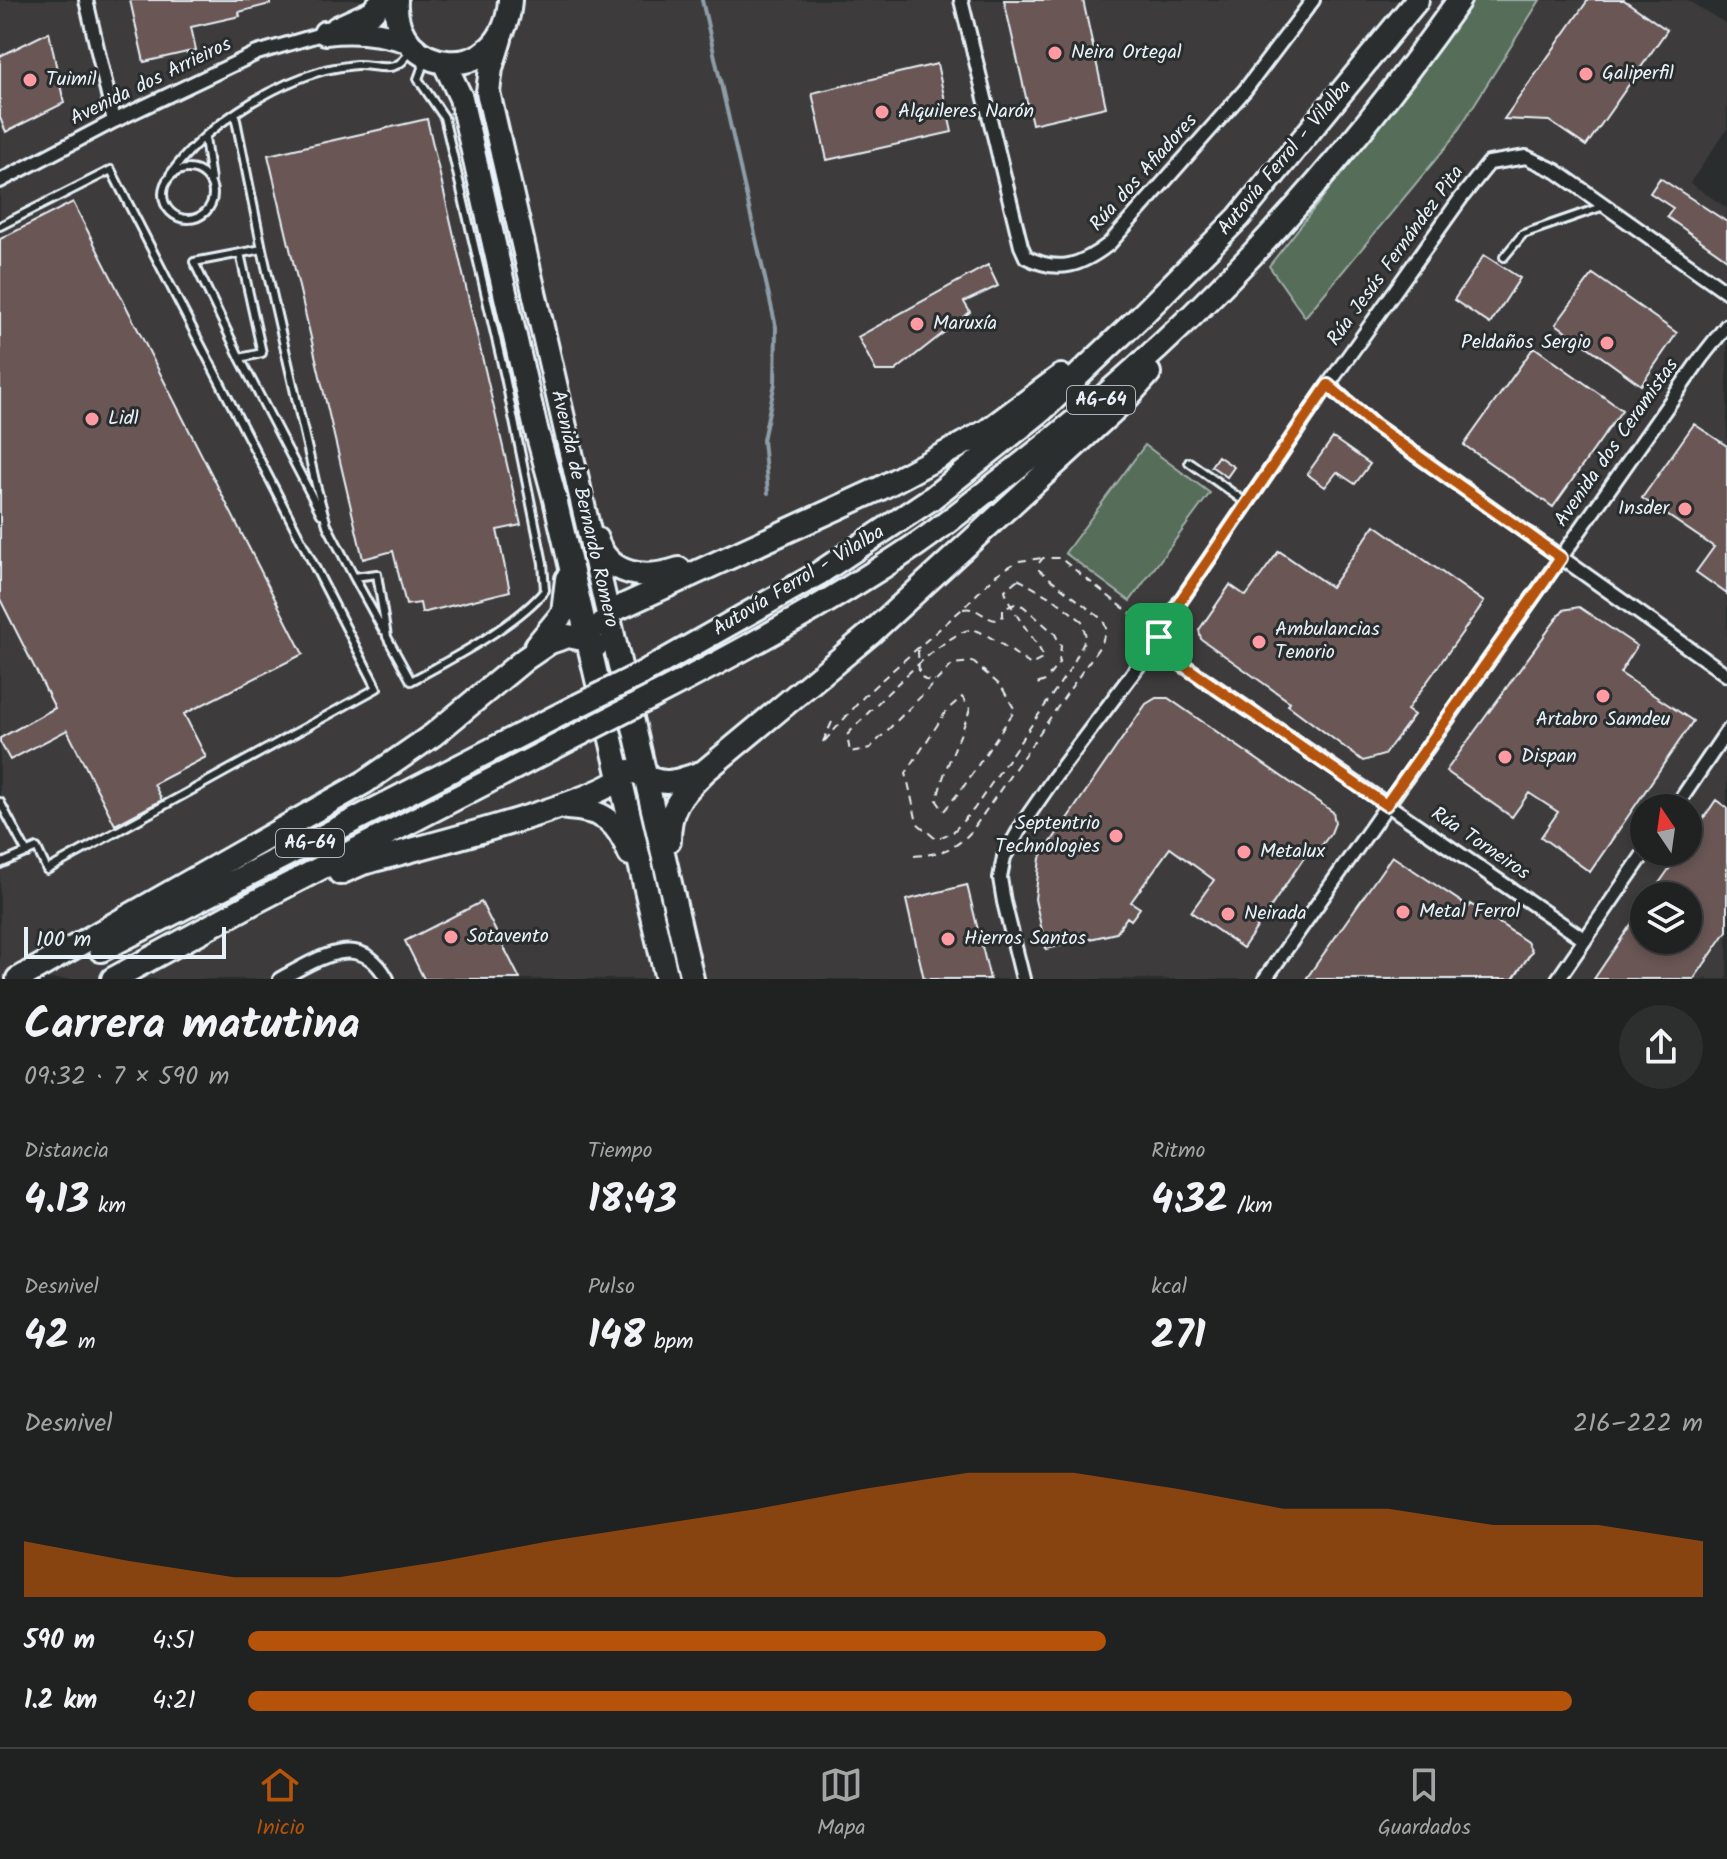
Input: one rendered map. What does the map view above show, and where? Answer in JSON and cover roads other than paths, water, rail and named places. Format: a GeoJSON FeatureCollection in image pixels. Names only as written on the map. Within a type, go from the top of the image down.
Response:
{"type":"FeatureCollection","features":[{"type":"Feature","properties":{"kind":"highway"},"geometry":{"type":"LineString","coordinates":[[325,33],[372,12],[383,0]]}},
{"type":"Feature","properties":{"kind":"highway","name":"Avenida de Bernardo Romero"},"geometry":{"type":"LineString","coordinates":[[396,0],[399,27],[461,98],[535,425],[592,649],[674,896],[692,979]]}},
{"type":"Feature","properties":{"kind":"highway"},"geometry":{"type":"LineString","coordinates":[[510,8],[525,0]]}},
{"type":"Feature","properties":{"kind":"highway","name":"Autovía Ferrol - Vilalba"},"geometry":{"type":"LineString","coordinates":[[44,979],[641,674],[818,574],[932,498],[1041,411],[1239,217],[1417,0]]}},
{"type":"Feature","properties":{"kind":"highway","name":"Autovía Ferrol - Vilalba"},"geometry":{"type":"LineString","coordinates":[[113,979],[768,637],[918,543],[1059,436],[1149,358],[1237,274],[1317,185],[1459,0]]}},
{"type":"Feature","properties":{"kind":"highway","name":"Avenida de Bernardo Romero"},"geometry":{"type":"LineString","coordinates":[[510,8],[491,68],[488,92],[619,658],[649,902],[667,979]]}},
{"type":"Feature","properties":{"kind":"highway"},"geometry":{"type":"LineString","coordinates":[[325,33],[383,33],[423,52],[460,62],[475,58],[500,39]]}},
{"type":"Feature","properties":{"kind":"highway"},"geometry":{"type":"LineString","coordinates":[[674,896],[669,816],[685,791],[871,633],[1126,399],[1237,274]]}},
{"type":"Feature","properties":{"kind":"highway"},"geometry":{"type":"LineString","coordinates":[[592,649],[598,629],[614,610],[881,488],[987,431],[1142,315]]}},
{"type":"Feature","properties":{"kind":"highway"},"geometry":{"type":"LineString","coordinates":[[580,491],[600,551],[619,568],[643,577],[666,573],[801,525]]}},
{"type":"Feature","properties":{"kind":"highway"},"geometry":{"type":"LineString","coordinates":[[525,659],[563,613],[568,585],[554,495]]}},
{"type":"Feature","properties":{"kind":"highway"},"geometry":{"type":"LineString","coordinates":[[18,979],[365,782],[433,735],[550,642],[568,636],[592,649],[619,658]]}},
{"type":"Feature","properties":{"kind":"highway"},"geometry":{"type":"LineString","coordinates":[[188,939],[363,863],[557,808],[631,767],[656,783],[678,782],[705,771]]}},
{"type":"Feature","properties":{"kind":"highway"},"geometry":{"type":"LineString","coordinates":[[557,808],[597,812],[613,823],[627,846],[649,902]]}},
{"type":"Feature","properties":{"kind":"street"},"geometry":{"type":"LineString","coordinates":[[86,0],[114,121]]}},
{"type":"Feature","properties":{"kind":"street","name":"Rúa dos Afiadores"},"geometry":{"type":"LineString","coordinates":[[961,0],[1021,246],[1026,257],[1055,268],[1073,266],[1109,244],[1245,90],[1313,0]]}},
{"type":"Feature","properties":{"kind":"street","name":"Avenida dos Arrieiros"},"geometry":{"type":"LineString","coordinates":[[0,181],[114,121],[257,53],[325,33]]}},
{"type":"Feature","properties":{"kind":"street","name":"Rúa Jesús Fernández Pita"},"geometry":{"type":"LineString","coordinates":[[1023,979],[1000,878],[1004,857],[1025,820],[1157,641],[1181,600],[1328,385],[1489,163],[1526,157],[1556,171],[1727,292]]}},
{"type":"Feature","properties":{"kind":"street","name":"Avenida dos Ceramistas"},"geometry":{"type":"LineString","coordinates":[[1265,979],[1727,325]]}},
{"type":"Feature","properties":{"kind":"street"},"geometry":{"type":"LineString","coordinates":[[1328,385],[1370,422],[1727,675]]}},
{"type":"Feature","properties":{"kind":"street","name":"Rúa Torneiros"},"geometry":{"type":"LineString","coordinates":[[1157,641],[1386,805],[1585,940]]}},
{"type":"Feature","properties":{"kind":"street"},"geometry":{"type":"LineString","coordinates":[[1684,794],[1727,731]]}},
{"type":"Feature","properties":{"kind":"street"},"geometry":{"type":"LineString","coordinates":[[1558,979],[1635,866]]}},
{"type":"Feature","properties":{"kind":"street"},"geometry":{"type":"LineString","coordinates":[[280,979],[332,953],[351,951],[368,955],[387,979]]}},
{"type":"Feature","properties":{"kind":"lane"},"geometry":{"type":"LineString","coordinates":[[205,138],[212,187],[211,205],[196,218],[177,217],[165,205],[162,193],[185,153],[260,96],[325,70],[358,65],[387,69],[423,52]]}},
{"type":"Feature","properties":{"kind":"lane"},"geometry":{"type":"LineString","coordinates":[[262,249],[194,262],[240,358],[411,681],[447,662],[532,606],[545,590],[543,563],[505,377],[444,117],[418,79],[423,52]]}},
{"type":"Feature","properties":{"kind":"lane"},"geometry":{"type":"LineString","coordinates":[[235,115],[262,249],[327,525]]}},
{"type":"Feature","properties":{"kind":"lane"},"geometry":{"type":"LineString","coordinates":[[170,175],[182,169],[191,169],[208,179],[212,187]]}},
{"type":"Feature","properties":{"kind":"lane"},"geometry":{"type":"LineString","coordinates":[[0,226],[111,170],[377,688],[47,870],[37,848],[0,864]]}},
{"type":"Feature","properties":{"kind":"lane"},"geometry":{"type":"LineString","coordinates":[[1504,257],[1523,234],[1605,205]]}},
{"type":"Feature","properties":{"kind":"lane"},"geometry":{"type":"LineString","coordinates":[[240,253],[262,353],[240,358]]}},
{"type":"Feature","properties":{"kind":"lane"},"geometry":{"type":"LineString","coordinates":[[1189,462],[1248,504]]}},
{"type":"Feature","properties":{"kind":"lane"},"geometry":{"type":"LineString","coordinates":[[354,577],[377,574],[387,637]]}},
{"type":"Feature","properties":{"kind":"lane"},"geometry":{"type":"LineString","coordinates":[[0,802],[27,853]]}},
{"type":"Feature","properties":{"kind":"waterway"},"geometry":{"type":"LineString","coordinates":[[702,0],[776,327],[775,383],[763,440],[768,493]]}},
{"type":"Feature","properties":{"kind":"place","name":"Neira Ortegal"},"geometry":{"type":"Point","coordinates":[1055,53]}},
{"type":"Feature","properties":{"kind":"place","name":"Galiperfil"},"geometry":{"type":"Point","coordinates":[1586,74]}},
{"type":"Feature","properties":{"kind":"place","name":"Tuimil"},"geometry":{"type":"Point","coordinates":[30,80]}},
{"type":"Feature","properties":{"kind":"place","name":"Alquileres Narón"},"geometry":{"type":"Point","coordinates":[882,112]}},
{"type":"Feature","properties":{"kind":"place","name":"Maruxía"},"geometry":{"type":"Point","coordinates":[917,324]}},
{"type":"Feature","properties":{"kind":"place","name":"Peldaños Sergio"},"geometry":{"type":"Point","coordinates":[1607,343]}},
{"type":"Feature","properties":{"kind":"place","name":"Lidl"},"geometry":{"type":"Point","coordinates":[92,419]}},
{"type":"Feature","properties":{"kind":"place","name":"Insder"},"geometry":{"type":"Point","coordinates":[1685,509]}},
{"type":"Feature","properties":{"kind":"place","name":"Ambulancias Tenorio"},"geometry":{"type":"Point","coordinates":[1259,642]}},
{"type":"Feature","properties":{"kind":"place","name":"Artabro Samdeu"},"geometry":{"type":"Point","coordinates":[1603,696]}},
{"type":"Feature","properties":{"kind":"place","name":"Dispan"},"geometry":{"type":"Point","coordinates":[1505,757]}},
{"type":"Feature","properties":{"kind":"place","name":"Septentrio Technologies"},"geometry":{"type":"Point","coordinates":[1116,836]}},
{"type":"Feature","properties":{"kind":"place","name":"Metalux"},"geometry":{"type":"Point","coordinates":[1244,852]}},
{"type":"Feature","properties":{"kind":"place","name":"Metal Ferrol"},"geometry":{"type":"Point","coordinates":[1403,912]}},
{"type":"Feature","properties":{"kind":"place","name":"Neirada"},"geometry":{"type":"Point","coordinates":[1228,914]}},
{"type":"Feature","properties":{"kind":"place","name":"Sotavento"},"geometry":{"type":"Point","coordinates":[451,937]}},
{"type":"Feature","properties":{"kind":"place","name":"Hierros Santos"},"geometry":{"type":"Point","coordinates":[948,939]}}]}
